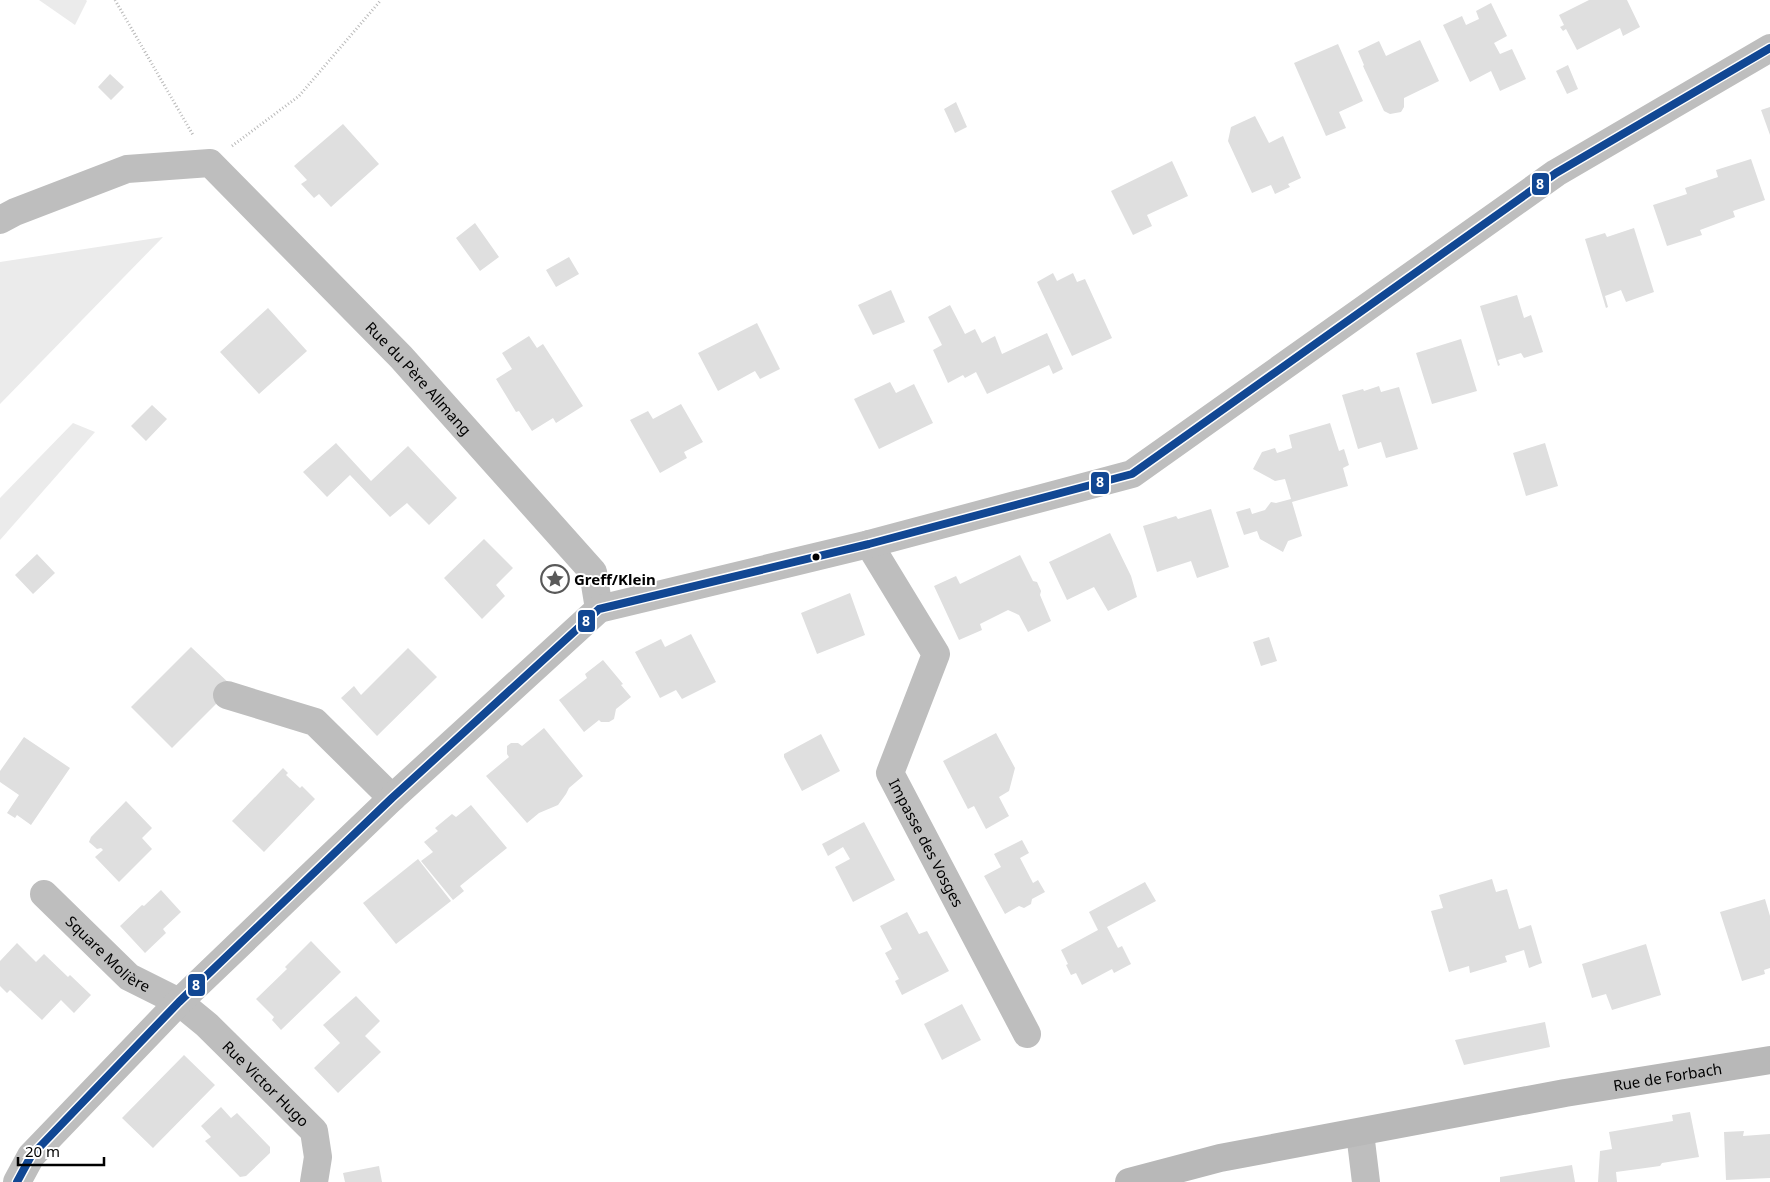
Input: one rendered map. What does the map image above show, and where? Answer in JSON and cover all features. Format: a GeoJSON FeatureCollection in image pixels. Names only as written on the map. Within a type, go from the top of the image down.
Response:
{"type":"FeatureCollection","features":[{"type":"Feature","properties":{"kind":"main road","name":"Rue de Forbach"},"geometry":{"type":"LineString","coordinates":[[1129,1182],[1220,1158],[1565,1093],[1770,1060]]}},
{"type":"Feature","properties":{"kind":"street"},"geometry":{"type":"LineString","coordinates":[[16,1182],[31,1156],[178,1002],[392,798],[599,609],[869,544],[1132,474],[1556,173],[1770,48]]}},
{"type":"Feature","properties":{"kind":"street"},"geometry":{"type":"LineString","coordinates":[[0,220],[127,169],[210,164]]}},
{"type":"Feature","properties":{"kind":"street","name":"Rue du Père Allmang"},"geometry":{"type":"LineString","coordinates":[[210,164],[401,357],[593,572],[599,609]]}},
{"type":"Feature","properties":{"kind":"street","name":"Impasse des Vosges"},"geometry":{"type":"LineString","coordinates":[[869,544],[936,654],[890,773],[1027,1034]]}},
{"type":"Feature","properties":{"kind":"street"},"geometry":{"type":"LineString","coordinates":[[227,695],[315,722],[392,798]]}},
{"type":"Feature","properties":{"kind":"street","name":"Square Molière"},"geometry":{"type":"LineString","coordinates":[[44,894],[129,977],[178,1002]]}},
{"type":"Feature","properties":{"kind":"street","name":"Rue Victor Hugo"},"geometry":{"type":"LineString","coordinates":[[178,1002],[206,1025],[314,1131],[318,1157],[314,1182]]}},
{"type":"Feature","properties":{"kind":"street"},"geometry":{"type":"LineString","coordinates":[[1360,1133],[1366,1182]]}},
{"type":"Feature","properties":{"kind":"path"},"geometry":{"type":"LineString","coordinates":[[115,0],[210,164],[298,96],[381,0]]}},
{"type":"Feature","properties":{"kind":"shaded area"},"geometry":{"type":"Polygon","coordinates":[[[39,0],[86,0],[87,1],[75,25],[39,0]]]}},
{"type":"Feature","properties":{"kind":"shaded area"},"geometry":{"type":"Polygon","coordinates":[[[163,237],[0,404],[0,262],[163,237]]]}},
{"type":"Feature","properties":{"kind":"shaded area"},"geometry":{"type":"Polygon","coordinates":[[[73,423],[95,432],[0,540],[0,498],[73,423]]]}},
{"type":"Feature","properties":{"kind":"building"},"geometry":{"type":"Polygon","coordinates":[[[1589,0],[1627,0],[1640,27],[1623,36],[1620,28],[1577,50],[1566,29],[1563,31],[1560,27],[1564,25],[1559,15],[1589,0]]]}},
{"type":"Feature","properties":{"kind":"building"},"geometry":{"type":"Polygon","coordinates":[[[1491,3],[1507,36],[1494,43],[1500,54],[1512,49],[1526,79],[1500,91],[1491,71],[1470,82],[1443,25],[1462,16],[1466,25],[1479,19],[1476,11],[1491,3]]]}},
{"type":"Feature","properties":{"kind":"building"},"geometry":{"type":"Polygon","coordinates":[[[1420,40],[1439,81],[1404,98],[1404,107],[1401,112],[1390,114],[1384,111],[1358,51],[1379,41],[1386,56],[1420,40]]]}},
{"type":"Feature","properties":{"kind":"building"},"geometry":{"type":"Polygon","coordinates":[[[1338,44],[1363,101],[1339,112],[1346,128],[1326,136],[1294,63],[1338,44]]]}},
{"type":"Feature","properties":{"kind":"building"},"geometry":{"type":"Polygon","coordinates":[[[1568,65],[1578,89],[1567,94],[1556,71],[1568,65]]]}},
{"type":"Feature","properties":{"kind":"building"},"geometry":{"type":"Polygon","coordinates":[[[110,74],[124,87],[111,100],[98,87],[110,74]]]}},
{"type":"Feature","properties":{"kind":"building"},"geometry":{"type":"Polygon","coordinates":[[[956,102],[967,127],[955,133],[944,109],[956,102]]]}},
{"type":"Feature","properties":{"kind":"building"},"geometry":{"type":"Polygon","coordinates":[[[1770,107],[1770,135],[1761,110],[1770,107]]]}},
{"type":"Feature","properties":{"kind":"building"},"geometry":{"type":"Polygon","coordinates":[[[1255,116],[1269,143],[1283,136],[1301,178],[1288,184],[1290,187],[1275,194],[1271,185],[1252,193],[1228,141],[1231,127],[1255,116]]]}},
{"type":"Feature","properties":{"kind":"building"},"geometry":{"type":"Polygon","coordinates":[[[343,124],[379,164],[331,207],[319,194],[314,198],[301,184],[307,180],[294,166],[343,124]]]}},
{"type":"Feature","properties":{"kind":"building"},"geometry":{"type":"Polygon","coordinates":[[[1751,159],[1765,200],[1733,211],[1735,217],[1700,230],[1702,235],[1667,246],[1653,205],[1687,194],[1685,188],[1718,177],[1716,170],[1751,159]]]}},
{"type":"Feature","properties":{"kind":"building"},"geometry":{"type":"Polygon","coordinates":[[[1172,161],[1188,196],[1147,215],[1152,226],[1133,235],[1111,191],[1172,161]]]}},
{"type":"Feature","properties":{"kind":"building"},"geometry":{"type":"Polygon","coordinates":[[[475,223],[499,257],[480,271],[456,238],[475,223]]]}},
{"type":"Feature","properties":{"kind":"building"},"geometry":{"type":"Polygon","coordinates":[[[1634,228],[1654,292],[1626,302],[1621,290],[1605,296],[1608,307],[1606,308],[1585,239],[1605,233],[1607,237],[1634,228]]]}},
{"type":"Feature","properties":{"kind":"building"},"geometry":{"type":"Polygon","coordinates":[[[569,257],[579,274],[556,287],[546,270],[569,257]]]}},
{"type":"Feature","properties":{"kind":"building"},"geometry":{"type":"Polygon","coordinates":[[[1053,273],[1057,281],[1073,273],[1077,282],[1085,279],[1112,338],[1072,356],[1037,282],[1053,273]]]}},
{"type":"Feature","properties":{"kind":"building"},"geometry":{"type":"Polygon","coordinates":[[[891,290],[905,322],[873,335],[858,305],[891,290]]]}},
{"type":"Feature","properties":{"kind":"building"},"geometry":{"type":"Polygon","coordinates":[[[1517,295],[1524,318],[1531,315],[1543,352],[1524,358],[1521,353],[1498,360],[1500,365],[1498,366],[1480,306],[1517,295]]]}},
{"type":"Feature","properties":{"kind":"building"},"geometry":{"type":"Polygon","coordinates":[[[950,305],[965,334],[975,329],[982,343],[995,336],[1002,354],[1047,333],[1063,369],[1053,374],[1049,365],[987,394],[976,372],[965,378],[963,375],[948,383],[933,350],[942,345],[928,317],[950,305]]]}},
{"type":"Feature","properties":{"kind":"building"},"geometry":{"type":"Polygon","coordinates":[[[268,308],[307,351],[259,394],[220,352],[268,308]]]}},
{"type":"Feature","properties":{"kind":"building"},"geometry":{"type":"Polygon","coordinates":[[[757,323],[780,369],[760,379],[755,371],[718,391],[698,353],[757,323]]]}},
{"type":"Feature","properties":{"kind":"building"},"geometry":{"type":"Polygon","coordinates":[[[529,336],[537,348],[543,344],[583,406],[556,423],[553,418],[532,431],[519,411],[516,412],[496,379],[512,369],[502,353],[529,336]]]}},
{"type":"Feature","properties":{"kind":"building"},"geometry":{"type":"Polygon","coordinates":[[[1461,339],[1477,391],[1432,404],[1416,353],[1461,339]]]}},
{"type":"Feature","properties":{"kind":"building"},"geometry":{"type":"Polygon","coordinates":[[[890,382],[896,393],[914,384],[933,423],[879,449],[854,399],[890,382]]]}},
{"type":"Feature","properties":{"kind":"building"},"geometry":{"type":"Polygon","coordinates":[[[1379,386],[1381,392],[1399,387],[1418,449],[1386,458],[1381,442],[1358,449],[1342,395],[1379,386]]]}},
{"type":"Feature","properties":{"kind":"building"},"geometry":{"type":"Polygon","coordinates":[[[681,404],[703,442],[684,452],[687,458],[660,473],[630,420],[648,411],[653,419],[681,404]]]}},
{"type":"Feature","properties":{"kind":"building"},"geometry":{"type":"Polygon","coordinates":[[[152,405],[167,419],[146,441],[131,426],[152,405]]]}},
{"type":"Feature","properties":{"kind":"building"},"geometry":{"type":"Polygon","coordinates":[[[1330,423],[1339,451],[1344,449],[1349,465],[1343,468],[1348,486],[1292,502],[1302,536],[1288,541],[1283,552],[1260,539],[1257,531],[1244,535],[1236,512],[1250,508],[1252,514],[1265,510],[1271,502],[1276,503],[1291,499],[1285,479],[1275,481],[1253,469],[1262,452],[1275,448],[1277,453],[1292,448],[1289,435],[1330,423]]]}},
{"type":"Feature","properties":{"kind":"building"},"geometry":{"type":"Polygon","coordinates":[[[336,443],[371,481],[408,446],[457,498],[429,525],[407,503],[390,517],[350,475],[327,497],[303,472],[336,443]]]}},
{"type":"Feature","properties":{"kind":"building"},"geometry":{"type":"Polygon","coordinates":[[[1545,443],[1558,486],[1526,496],[1513,453],[1545,443]]]}},
{"type":"Feature","properties":{"kind":"building"},"geometry":{"type":"Polygon","coordinates":[[[1211,509],[1229,567],[1197,578],[1191,561],[1157,572],[1143,526],[1176,516],[1178,519],[1211,509]]]}},
{"type":"Feature","properties":{"kind":"building"},"geometry":{"type":"Polygon","coordinates":[[[1110,533],[1131,576],[1137,597],[1108,611],[1094,587],[1067,600],[1049,562],[1110,533]]]}},
{"type":"Feature","properties":{"kind":"building"},"geometry":{"type":"Polygon","coordinates":[[[484,539],[513,568],[496,585],[505,596],[482,619],[444,578],[484,539]]]}},
{"type":"Feature","properties":{"kind":"building"},"geometry":{"type":"Polygon","coordinates":[[[37,554],[55,573],[33,594],[15,575],[37,554]]]}},
{"type":"Feature","properties":{"kind":"building"},"geometry":{"type":"Polygon","coordinates":[[[1020,555],[1033,581],[1037,582],[1041,591],[1040,595],[1051,621],[1028,632],[1019,615],[1008,610],[980,624],[982,630],[959,640],[934,586],[956,576],[960,584],[1020,555]]]}},
{"type":"Feature","properties":{"kind":"building"},"geometry":{"type":"Polygon","coordinates":[[[850,593],[865,635],[817,654],[801,613],[850,593]]]}},
{"type":"Feature","properties":{"kind":"building"},"geometry":{"type":"Polygon","coordinates":[[[691,634],[716,682],[682,699],[676,690],[660,698],[635,652],[661,639],[665,647],[691,634]]]}},
{"type":"Feature","properties":{"kind":"building"},"geometry":{"type":"Polygon","coordinates":[[[1269,637],[1277,661],[1261,666],[1253,642],[1269,637]]]}},
{"type":"Feature","properties":{"kind":"building"},"geometry":{"type":"Polygon","coordinates":[[[191,647],[233,687],[172,748],[131,707],[191,647]]]}},
{"type":"Feature","properties":{"kind":"building"},"geometry":{"type":"Polygon","coordinates":[[[408,648],[437,677],[377,736],[341,698],[354,686],[361,695],[408,648]]]}},
{"type":"Feature","properties":{"kind":"building"},"geometry":{"type":"Polygon","coordinates":[[[603,660],[631,697],[616,709],[614,719],[609,722],[601,722],[599,720],[584,732],[559,700],[587,678],[585,674],[603,660]]]}},
{"type":"Feature","properties":{"kind":"building"},"geometry":{"type":"Polygon","coordinates":[[[544,728],[583,776],[569,788],[558,805],[539,813],[527,823],[486,776],[509,757],[507,746],[511,743],[518,743],[522,746],[544,728]]]}},
{"type":"Feature","properties":{"kind":"building"},"geometry":{"type":"Polygon","coordinates":[[[996,733],[1015,768],[1009,791],[999,797],[1009,816],[986,829],[974,806],[968,809],[943,761],[996,733]]]}},
{"type":"Feature","properties":{"kind":"building"},"geometry":{"type":"Polygon","coordinates":[[[821,734],[840,771],[802,791],[784,754],[821,734]]]}},
{"type":"Feature","properties":{"kind":"building"},"geometry":{"type":"Polygon","coordinates":[[[24,737],[70,768],[31,825],[17,815],[15,818],[7,813],[19,795],[0,782],[0,771],[24,737]]]}},
{"type":"Feature","properties":{"kind":"building"},"geometry":{"type":"Polygon","coordinates":[[[283,768],[288,773],[286,775],[300,788],[302,786],[315,799],[264,852],[232,821],[283,768]]]}},
{"type":"Feature","properties":{"kind":"building"},"geometry":{"type":"Polygon","coordinates":[[[126,801],[152,828],[142,838],[152,849],[119,882],[95,857],[103,850],[101,848],[97,849],[89,842],[91,837],[126,801]]]}},
{"type":"Feature","properties":{"kind":"building"},"geometry":{"type":"Polygon","coordinates":[[[471,805],[507,848],[460,886],[464,891],[453,900],[421,861],[433,852],[424,842],[438,831],[435,828],[452,814],[456,817],[471,805]]]}},
{"type":"Feature","properties":{"kind":"building"},"geometry":{"type":"Polygon","coordinates":[[[864,822],[895,880],[853,902],[835,867],[850,859],[843,847],[828,856],[822,844],[864,822]]]}},
{"type":"Feature","properties":{"kind":"building"},"geometry":{"type":"Polygon","coordinates":[[[1022,840],[1029,853],[1020,858],[1033,883],[1038,880],[1045,892],[1032,899],[1031,904],[1024,908],[1019,906],[1005,914],[984,876],[1001,867],[994,854],[1022,840]]]}},
{"type":"Feature","properties":{"kind":"building"},"geometry":{"type":"Polygon","coordinates":[[[418,859],[451,901],[396,944],[363,903],[418,859]]]}},
{"type":"Feature","properties":{"kind":"building"},"geometry":{"type":"Polygon","coordinates":[[[1492,879],[1496,892],[1507,889],[1519,929],[1531,925],[1542,963],[1529,968],[1524,950],[1505,956],[1507,962],[1470,973],[1469,966],[1449,972],[1431,911],[1443,908],[1439,895],[1492,879]]]}},
{"type":"Feature","properties":{"kind":"building"},"geometry":{"type":"Polygon","coordinates":[[[1145,882],[1156,901],[1107,927],[1118,948],[1122,946],[1131,964],[1114,973],[1112,969],[1082,985],[1076,973],[1071,975],[1061,950],[1098,930],[1089,912],[1145,882]]]}},
{"type":"Feature","properties":{"kind":"building"},"geometry":{"type":"Polygon","coordinates":[[[161,890],[181,912],[163,929],[166,933],[145,953],[120,926],[161,890]]]}},
{"type":"Feature","properties":{"kind":"building"},"geometry":{"type":"Polygon","coordinates":[[[1765,899],[1770,916],[1770,968],[1764,970],[1765,974],[1742,981],[1720,912],[1765,899]]]}},
{"type":"Feature","properties":{"kind":"building"},"geometry":{"type":"Polygon","coordinates":[[[907,912],[919,934],[927,931],[949,971],[902,995],[895,981],[899,979],[885,953],[892,949],[880,926],[907,912]]]}},
{"type":"Feature","properties":{"kind":"building"},"geometry":{"type":"Polygon","coordinates":[[[311,941],[341,972],[281,1030],[272,1020],[274,1017],[256,999],[287,969],[285,967],[311,941]]]}},
{"type":"Feature","properties":{"kind":"building"},"geometry":{"type":"Polygon","coordinates":[[[17,943],[36,962],[44,954],[68,977],[70,975],[91,995],[74,1013],[61,1000],[42,1020],[10,990],[7,993],[0,986],[0,961],[17,943]]]}},
{"type":"Feature","properties":{"kind":"building"},"geometry":{"type":"Polygon","coordinates":[[[1646,944],[1661,995],[1612,1010],[1606,994],[1592,998],[1582,964],[1646,944]]]}},
{"type":"Feature","properties":{"kind":"building"},"geometry":{"type":"Polygon","coordinates":[[[356,996],[380,1021],[365,1036],[381,1052],[338,1093],[314,1068],[340,1043],[323,1025],[356,996]]]}},
{"type":"Feature","properties":{"kind":"building"},"geometry":{"type":"Polygon","coordinates":[[[962,1004],[981,1040],[942,1060],[924,1024],[962,1004]]]}},
{"type":"Feature","properties":{"kind":"building"},"geometry":{"type":"Polygon","coordinates":[[[1545,1022],[1550,1047],[1464,1065],[1455,1040],[1545,1022]]]}},
{"type":"Feature","properties":{"kind":"building"},"geometry":{"type":"Polygon","coordinates":[[[184,1055],[215,1085],[153,1148],[122,1118],[184,1055]]]}},
{"type":"Feature","properties":{"kind":"building"},"geometry":{"type":"Polygon","coordinates":[[[221,1107],[231,1118],[237,1113],[270,1147],[270,1153],[246,1176],[240,1177],[205,1141],[211,1137],[201,1126],[221,1107]]]}},
{"type":"Feature","properties":{"kind":"building"},"geometry":{"type":"Polygon","coordinates":[[[1690,1112],[1699,1157],[1662,1163],[1660,1166],[1616,1172],[1617,1182],[1598,1182],[1600,1151],[1612,1149],[1609,1132],[1673,1121],[1672,1115],[1690,1112]]]}},
{"type":"Feature","properties":{"kind":"building"},"geometry":{"type":"Polygon","coordinates":[[[1744,1131],[1743,1136],[1770,1134],[1770,1178],[1726,1180],[1724,1132],[1744,1131]]]}},
{"type":"Feature","properties":{"kind":"building"},"geometry":{"type":"Polygon","coordinates":[[[1572,1165],[1575,1182],[1500,1182],[1500,1177],[1572,1165]]]}},
{"type":"Feature","properties":{"kind":"building"},"geometry":{"type":"Polygon","coordinates":[[[379,1166],[382,1182],[345,1182],[343,1173],[379,1166]]]}},
{"type":"Feature","properties":{"kind":"transit line","name":"8"},"geometry":{"type":"LineString","coordinates":[[17,1182],[31,1156],[179,1002],[392,798],[599,609],[869,544],[1132,474],[1556,173],[1770,48]]}},
{"type":"Feature","properties":{"kind":"place","name":"Greff/Klein"},"geometry":{"type":"Point","coordinates":[555,579]}}]}
